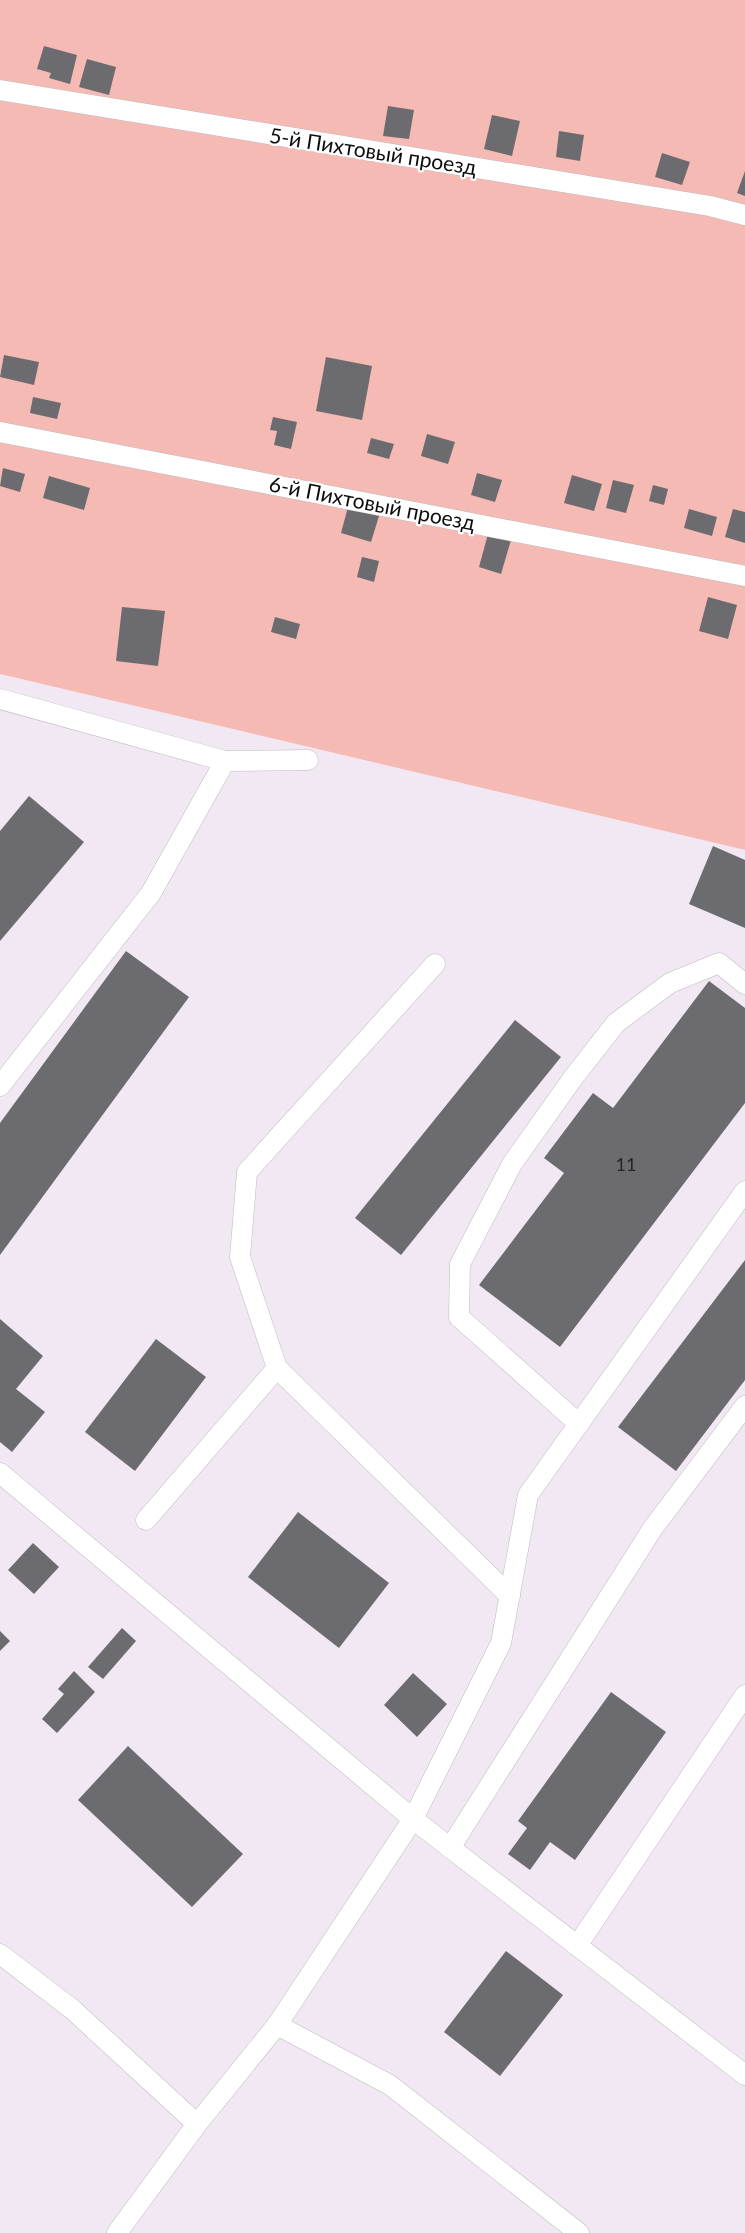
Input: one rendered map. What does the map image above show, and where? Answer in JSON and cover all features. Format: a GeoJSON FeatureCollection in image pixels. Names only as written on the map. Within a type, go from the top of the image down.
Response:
{"type":"FeatureCollection","features":[{"type":"Feature","properties":{"kind":"lane","name":"5-й Пихтовый проезд"},"geometry":{"type":"LineString","coordinates":[[0,90],[710,206],[745,215]]}},
{"type":"Feature","properties":{"kind":"lane","name":"6-й Пихтовый проезд"},"geometry":{"type":"LineString","coordinates":[[0,432],[745,576]]}},
{"type":"Feature","properties":{"kind":"lane"},"geometry":{"type":"LineString","coordinates":[[0,699],[225,761],[308,760]]}},
{"type":"Feature","properties":{"kind":"lane"},"geometry":{"type":"LineString","coordinates":[[0,1086],[152,893],[225,761]]}},
{"type":"Feature","properties":{"kind":"lane"},"geometry":{"type":"LineString","coordinates":[[579,1424],[459,1317],[460,1264],[512,1164],[573,1077],[616,1023],[669,983],[719,963],[745,984]]}},
{"type":"Feature","properties":{"kind":"lane"},"geometry":{"type":"LineString","coordinates":[[435,964],[247,1172],[240,1257],[277,1368],[510,1596]]}},
{"type":"Feature","properties":{"kind":"lane"},"geometry":{"type":"LineString","coordinates":[[117,2233],[196,2124],[277,2025],[412,1819],[501,1643],[528,1495],[745,1191]]}},
{"type":"Feature","properties":{"kind":"lane"},"geometry":{"type":"LineString","coordinates":[[147,1520],[277,1368]]}},
{"type":"Feature","properties":{"kind":"lane"},"geometry":{"type":"LineString","coordinates":[[450,1848],[653,1528],[745,1406]]}},
{"type":"Feature","properties":{"kind":"lane"},"geometry":{"type":"LineString","coordinates":[[0,1473],[412,1819],[745,2075]]}},
{"type":"Feature","properties":{"kind":"lane"},"geometry":{"type":"LineString","coordinates":[[578,1946],[745,1695]]}},
{"type":"Feature","properties":{"kind":"lane"},"geometry":{"type":"LineString","coordinates":[[0,1954],[72,2009],[196,2124]]}},
{"type":"Feature","properties":{"kind":"lane"},"geometry":{"type":"LineString","coordinates":[[277,2025],[390,2085],[579,2233]]}},
{"type":"Feature","properties":{"kind":"shaded area"},"geometry":{"type":"Polygon","coordinates":[[[0,0],[745,0],[745,850],[0,674],[0,0]]]}},
{"type":"Feature","properties":{"kind":"shaded area"},"geometry":{"type":"Polygon","coordinates":[[[0,674],[745,850],[745,2233],[0,2233],[0,674]]]}},
{"type":"Feature","properties":{"kind":"building"},"geometry":{"type":"Polygon","coordinates":[[[44,46],[77,55],[70,84],[49,78],[51,73],[37,69],[44,46]]]}},
{"type":"Feature","properties":{"kind":"building"},"geometry":{"type":"Polygon","coordinates":[[[87,59],[116,67],[109,95],[79,87],[87,59]]]}},
{"type":"Feature","properties":{"kind":"building"},"geometry":{"type":"Polygon","coordinates":[[[388,106],[414,110],[409,139],[383,136],[388,106]]]}},
{"type":"Feature","properties":{"kind":"building"},"geometry":{"type":"Polygon","coordinates":[[[492,115],[520,121],[512,156],[484,149],[492,115]]]}},
{"type":"Feature","properties":{"kind":"building"},"geometry":{"type":"Polygon","coordinates":[[[559,131],[584,135],[580,161],[556,157],[559,131]]]}},
{"type":"Feature","properties":{"kind":"building"},"geometry":{"type":"Polygon","coordinates":[[[662,153],[690,162],[682,185],[655,177],[662,153]]]}},
{"type":"Feature","properties":{"kind":"building"},"geometry":{"type":"Polygon","coordinates":[[[745,171],[745,196],[737,193],[745,171]]]}},
{"type":"Feature","properties":{"kind":"building"},"geometry":{"type":"Polygon","coordinates":[[[4,355],[39,362],[34,385],[0,377],[4,355]]]}},
{"type":"Feature","properties":{"kind":"building"},"geometry":{"type":"Polygon","coordinates":[[[326,357],[372,366],[362,420],[316,411],[326,357]]]}},
{"type":"Feature","properties":{"kind":"building"},"geometry":{"type":"Polygon","coordinates":[[[33,397],[61,403],[57,419],[30,413],[33,397]]]}},
{"type":"Feature","properties":{"kind":"building"},"geometry":{"type":"Polygon","coordinates":[[[273,417],[297,422],[291,449],[274,445],[277,431],[270,430],[273,417]]]}},
{"type":"Feature","properties":{"kind":"building"},"geometry":{"type":"Polygon","coordinates":[[[427,434],[455,442],[448,464],[421,456],[427,434]]]}},
{"type":"Feature","properties":{"kind":"building"},"geometry":{"type":"Polygon","coordinates":[[[371,438],[394,444],[389,459],[367,453],[371,438]]]}},
{"type":"Feature","properties":{"kind":"building"},"geometry":{"type":"Polygon","coordinates":[[[3,468],[25,474],[20,492],[0,486],[3,468]]]}},
{"type":"Feature","properties":{"kind":"building"},"geometry":{"type":"Polygon","coordinates":[[[477,473],[502,480],[495,502],[471,495],[477,473]]]}},
{"type":"Feature","properties":{"kind":"building"},"geometry":{"type":"Polygon","coordinates":[[[572,475],[602,484],[594,511],[564,503],[572,475]]]}},
{"type":"Feature","properties":{"kind":"building"},"geometry":{"type":"Polygon","coordinates":[[[49,476],[90,488],[84,510],[43,498],[49,476]]]}},
{"type":"Feature","properties":{"kind":"building"},"geometry":{"type":"Polygon","coordinates":[[[613,480],[634,485],[626,513],[606,508],[613,480]]]}},
{"type":"Feature","properties":{"kind":"building"},"geometry":{"type":"Polygon","coordinates":[[[653,485],[668,489],[664,505],[649,501],[653,485]]]}},
{"type":"Feature","properties":{"kind":"building"},"geometry":{"type":"Polygon","coordinates":[[[348,507],[379,516],[371,542],[341,533],[348,507]]]}},
{"type":"Feature","properties":{"kind":"building"},"geometry":{"type":"Polygon","coordinates":[[[689,509],[717,517],[712,536],[684,528],[689,509]]]}},
{"type":"Feature","properties":{"kind":"building"},"geometry":{"type":"Polygon","coordinates":[[[733,509],[745,512],[745,543],[725,537],[733,509]]]}},
{"type":"Feature","properties":{"kind":"building"},"geometry":{"type":"Polygon","coordinates":[[[488,534],[511,540],[501,574],[479,567],[488,534]]]}},
{"type":"Feature","properties":{"kind":"building"},"geometry":{"type":"Polygon","coordinates":[[[362,557],[379,561],[374,582],[357,577],[362,557]]]}},
{"type":"Feature","properties":{"kind":"building"},"geometry":{"type":"Polygon","coordinates":[[[708,597],[737,605],[728,639],[699,631],[708,597]]]}},
{"type":"Feature","properties":{"kind":"building"},"geometry":{"type":"Polygon","coordinates":[[[122,607],[165,611],[158,666],[116,661],[122,607]]]}},
{"type":"Feature","properties":{"kind":"building"},"geometry":{"type":"Polygon","coordinates":[[[275,617],[300,624],[296,639],[271,632],[275,617]]]}},
{"type":"Feature","properties":{"kind":"building"},"geometry":{"type":"Polygon","coordinates":[[[29,796],[84,842],[0,941],[0,831],[29,796]]]}},
{"type":"Feature","properties":{"kind":"building"},"geometry":{"type":"Polygon","coordinates":[[[713,846],[745,860],[745,928],[689,904],[713,846]]]}},
{"type":"Feature","properties":{"kind":"building"},"geometry":{"type":"Polygon","coordinates":[[[126,951],[189,997],[0,1255],[0,1123],[126,951]]]}},
{"type":"Feature","properties":{"kind":"building"},"geometry":{"type":"Polygon","coordinates":[[[709,981],[745,1008],[745,1103],[560,1347],[479,1285],[564,1173],[544,1158],[593,1093],[613,1108],[709,981]]]}},
{"type":"Feature","properties":{"kind":"building"},"geometry":{"type":"Polygon","coordinates":[[[515,1020],[561,1057],[401,1255],[355,1218],[515,1020]]]}},
{"type":"Feature","properties":{"kind":"building"},"geometry":{"type":"Polygon","coordinates":[[[745,1260],[745,1380],[676,1471],[618,1427],[745,1260]]]}},
{"type":"Feature","properties":{"kind":"building"},"geometry":{"type":"Polygon","coordinates":[[[0,1319],[43,1356],[16,1389],[45,1412],[12,1452],[0,1442],[0,1319]]]}},
{"type":"Feature","properties":{"kind":"building"},"geometry":{"type":"Polygon","coordinates":[[[156,1339],[206,1377],[135,1471],[85,1432],[156,1339]]]}},
{"type":"Feature","properties":{"kind":"building"},"geometry":{"type":"Polygon","coordinates":[[[298,1512],[389,1583],[339,1648],[248,1577],[298,1512]]]}},
{"type":"Feature","properties":{"kind":"building"},"geometry":{"type":"Polygon","coordinates":[[[33,1543],[59,1567],[34,1594],[8,1570],[33,1543]]]}},
{"type":"Feature","properties":{"kind":"building"},"geometry":{"type":"Polygon","coordinates":[[[122,1628],[136,1641],[103,1679],[88,1667],[122,1628]]]}},
{"type":"Feature","properties":{"kind":"building"},"geometry":{"type":"Polygon","coordinates":[[[0,1631],[10,1641],[0,1651],[0,1631]]]}},
{"type":"Feature","properties":{"kind":"building"},"geometry":{"type":"Polygon","coordinates":[[[74,1671],[95,1692],[57,1733],[42,1719],[64,1694],[58,1689],[74,1671]]]}},
{"type":"Feature","properties":{"kind":"building"},"geometry":{"type":"Polygon","coordinates":[[[413,1673],[447,1704],[417,1737],[384,1705],[413,1673]]]}},
{"type":"Feature","properties":{"kind":"building"},"geometry":{"type":"Polygon","coordinates":[[[611,1692],[666,1732],[575,1860],[550,1842],[530,1870],[508,1854],[527,1828],[518,1821],[611,1692]]]}},
{"type":"Feature","properties":{"kind":"building"},"geometry":{"type":"Polygon","coordinates":[[[128,1746],[243,1854],[192,1907],[78,1800],[128,1746]]]}},
{"type":"Feature","properties":{"kind":"building"},"geometry":{"type":"Polygon","coordinates":[[[506,1951],[563,1995],[500,2076],[444,2032],[506,1951]]]}}]}
